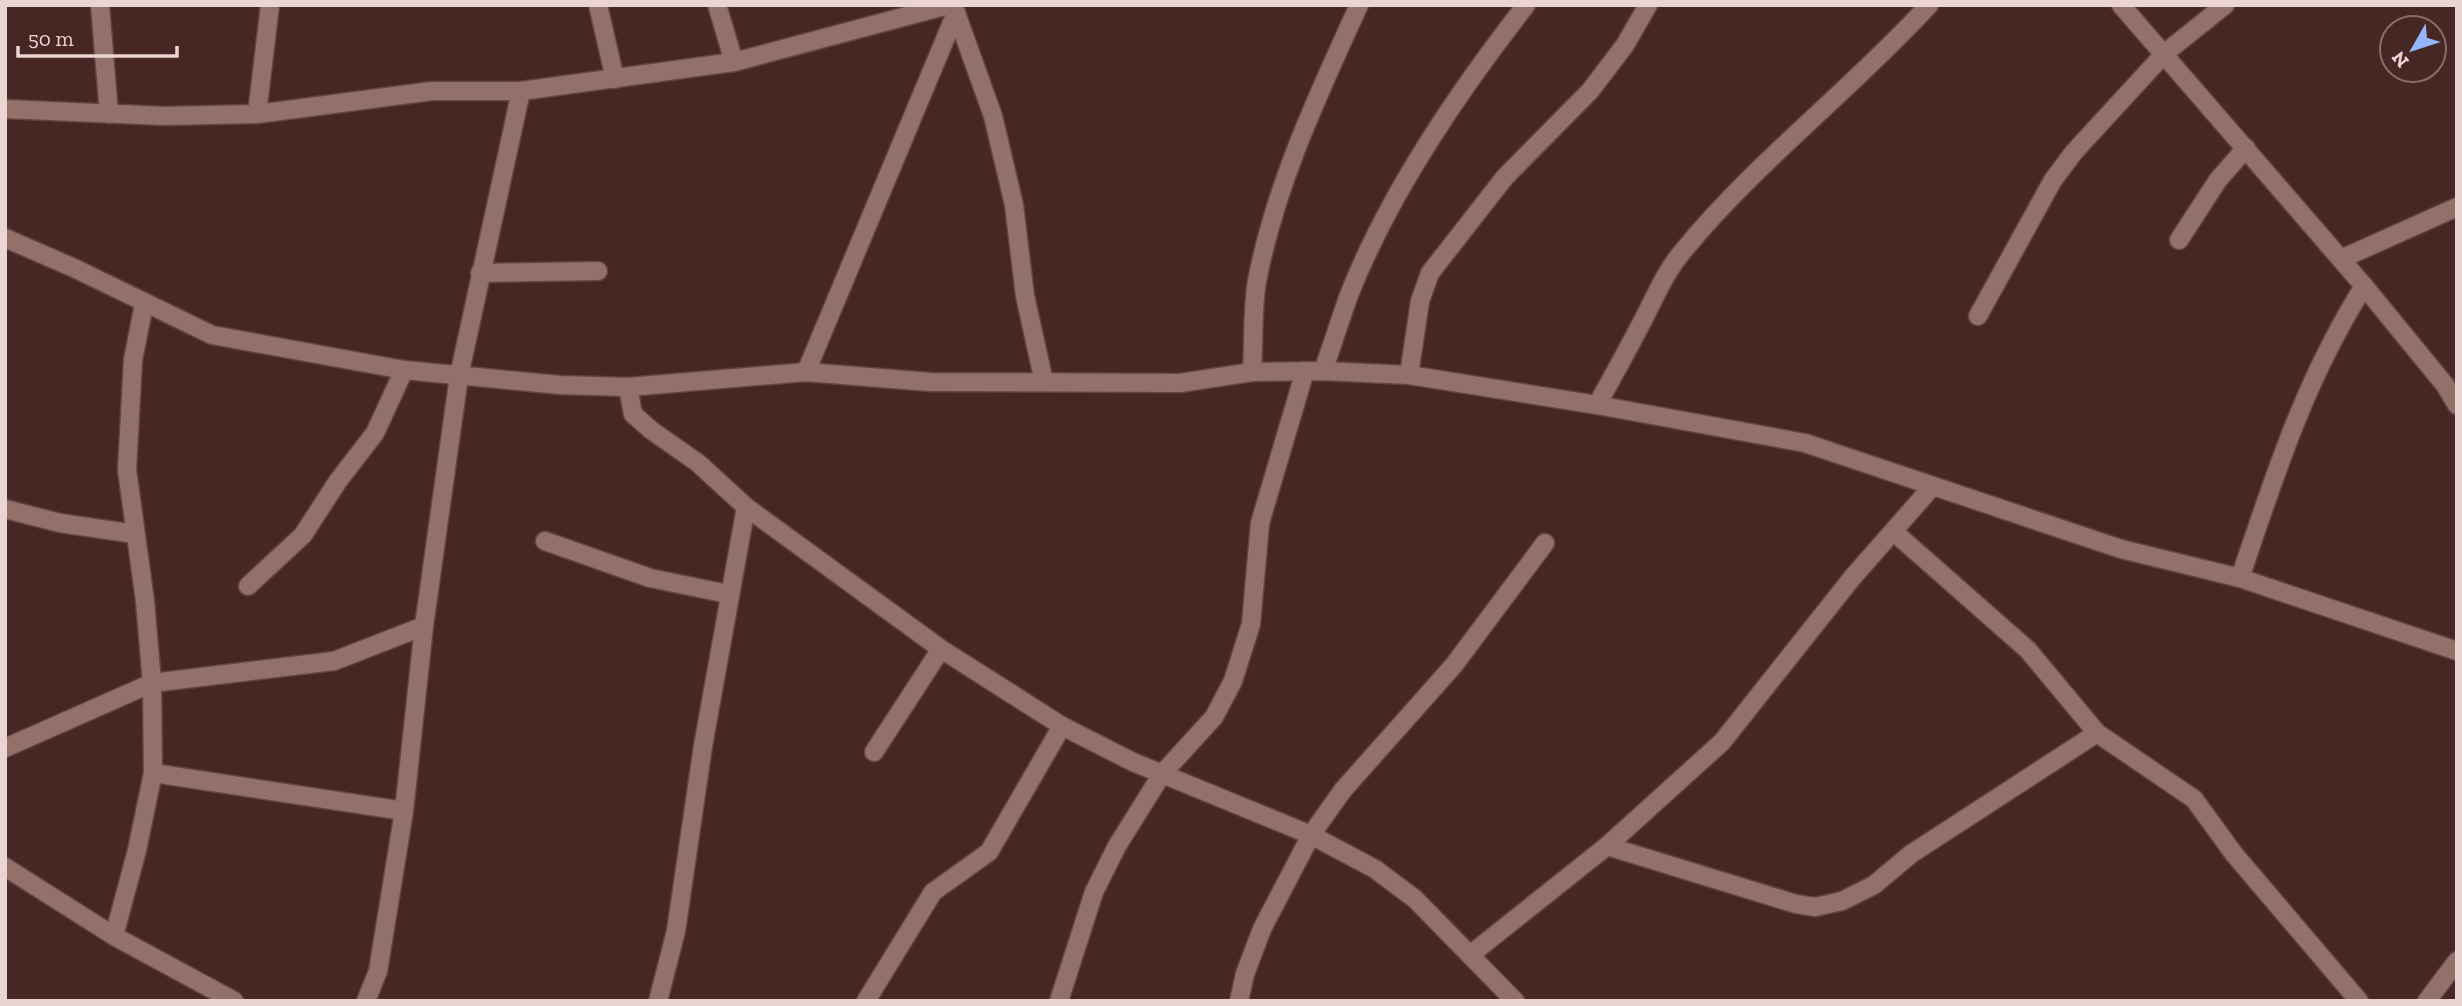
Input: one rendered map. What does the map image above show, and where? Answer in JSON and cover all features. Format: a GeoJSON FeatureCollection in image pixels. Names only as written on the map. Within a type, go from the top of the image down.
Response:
{"type":"FeatureCollection","features":[{"type":"Feature","properties":{"kind":"street"},"geometry":{"type":"LineString","coordinates":[[100,5],[109,114]]}},
{"type":"Feature","properties":{"kind":"street"},"geometry":{"type":"LineString","coordinates":[[257,114],[270,5]]}},
{"type":"Feature","properties":{"kind":"street"},"geometry":{"type":"LineString","coordinates":[[598,5],[615,79]]}},
{"type":"Feature","properties":{"kind":"street"},"geometry":{"type":"LineString","coordinates":[[717,5],[734,62]]}},
{"type":"Feature","properties":{"kind":"street"},"geometry":{"type":"LineString","coordinates":[[1252,372],[1257,283],[1278,198],[1308,116],[1359,5]]}},
{"type":"Feature","properties":{"kind":"street"},"geometry":{"type":"LineString","coordinates":[[1324,371],[1350,294],[1382,225],[1483,60],[1526,5]]}},
{"type":"Feature","properties":{"kind":"street"},"geometry":{"type":"LineString","coordinates":[[1409,375],[1420,301],[1430,273],[1505,177],[1590,91],[1625,45],[1648,5]]}},
{"type":"Feature","properties":{"kind":"street"},"geometry":{"type":"LineString","coordinates":[[1597,405],[1660,283],[1682,251],[1762,166],[1823,106],[1878,60],[1928,5]]}},
{"type":"Feature","properties":{"kind":"street"},"geometry":{"type":"LineString","coordinates":[[2121,5],[2364,286],[2451,381],[2457,405]]}},
{"type":"Feature","properties":{"kind":"street"},"geometry":{"type":"LineString","coordinates":[[1978,316],[2053,180],[2074,152],[2165,53],[2225,5]]}},
{"type":"Feature","properties":{"kind":"street"},"geometry":{"type":"LineString","coordinates":[[5,109],[109,114],[257,114],[432,91],[521,90],[734,62],[952,8]]}},
{"type":"Feature","properties":{"kind":"street"},"geometry":{"type":"LineString","coordinates":[[806,372],[952,8]]}},
{"type":"Feature","properties":{"kind":"street"},"geometry":{"type":"LineString","coordinates":[[952,8],[993,116],[1014,205],[1025,296],[1044,382]]}},
{"type":"Feature","properties":{"kind":"street"},"geometry":{"type":"LineString","coordinates":[[366,1001],[378,971],[404,811],[424,626],[459,376],[521,90]]}},
{"type":"Feature","properties":{"kind":"street"},"geometry":{"type":"LineString","coordinates":[[2179,240],[2218,180],[2246,148]]}},
{"type":"Feature","properties":{"kind":"street"},"geometry":{"type":"LineString","coordinates":[[2342,259],[2457,207]]}},
{"type":"Feature","properties":{"kind":"street"},"geometry":{"type":"LineString","coordinates":[[5,238],[74,268],[212,335],[404,370],[459,376],[628,387],[806,372],[930,382],[1180,383],[1252,372],[1324,371],[1409,375],[1597,405],[1805,443],[1931,488],[2121,549],[2240,578],[2457,651]]}},
{"type":"Feature","properties":{"kind":"street"},"geometry":{"type":"LineString","coordinates":[[480,273],[598,271]]}},
{"type":"Feature","properties":{"kind":"street"},"geometry":{"type":"LineString","coordinates":[[2240,578],[2288,434],[2336,332],[2364,286]]}},
{"type":"Feature","properties":{"kind":"street"},"geometry":{"type":"LineString","coordinates":[[114,936],[153,773],[152,683],[127,470],[133,360],[144,304]]}},
{"type":"Feature","properties":{"kind":"street"},"geometry":{"type":"LineString","coordinates":[[248,586],[303,536],[345,471],[375,433],[404,370]]}},
{"type":"Feature","properties":{"kind":"street"},"geometry":{"type":"LineString","coordinates":[[1059,1001],[1094,892],[1117,846],[1162,774],[1214,717],[1233,681],[1251,624],[1260,523],[1305,371]]}},
{"type":"Feature","properties":{"kind":"street"},"geometry":{"type":"LineString","coordinates":[[628,387],[633,414],[698,463],[746,507],[941,649],[1062,726],[1162,774],[1311,835],[1375,869],[1415,898],[1515,1001]]}},
{"type":"Feature","properties":{"kind":"street"},"geometry":{"type":"LineString","coordinates":[[1470,955],[1607,846],[1722,742],[1852,578],[1931,488]]}},
{"type":"Feature","properties":{"kind":"street"},"geometry":{"type":"LineString","coordinates":[[658,1001],[676,931],[728,594],[746,507]]}},
{"type":"Feature","properties":{"kind":"street"},"geometry":{"type":"LineString","coordinates":[[5,509],[60,523],[135,534]]}},
{"type":"Feature","properties":{"kind":"street"},"geometry":{"type":"LineString","coordinates":[[1894,532],[2028,650],[2097,733],[2194,799],[2234,854],[2359,1001]]}},
{"type":"Feature","properties":{"kind":"street"},"geometry":{"type":"LineString","coordinates":[[545,541],[650,578],[728,594]]}},
{"type":"Feature","properties":{"kind":"street"},"geometry":{"type":"LineString","coordinates":[[1239,1001],[1245,974],[1262,929],[1311,835],[1343,790],[1445,676],[1545,543]]}},
{"type":"Feature","properties":{"kind":"street"},"geometry":{"type":"LineString","coordinates":[[5,748],[152,683],[334,662],[424,626]]}},
{"type":"Feature","properties":{"kind":"street"},"geometry":{"type":"LineString","coordinates":[[874,752],[941,649]]}},
{"type":"Feature","properties":{"kind":"street"},"geometry":{"type":"LineString","coordinates":[[866,1001],[933,892],[989,852],[1062,726]]}},
{"type":"Feature","properties":{"kind":"street"},"geometry":{"type":"LineString","coordinates":[[1607,846],[1796,904],[1815,907],[1842,901],[1874,885],[1911,854],[2097,733]]}},
{"type":"Feature","properties":{"kind":"street"},"geometry":{"type":"LineString","coordinates":[[153,773],[404,811]]}},
{"type":"Feature","properties":{"kind":"street"},"geometry":{"type":"LineString","coordinates":[[5,867],[114,936],[233,1001]]}},
{"type":"Feature","properties":{"kind":"street"},"geometry":{"type":"LineString","coordinates":[[2427,1001],[2457,961]]}}]}
